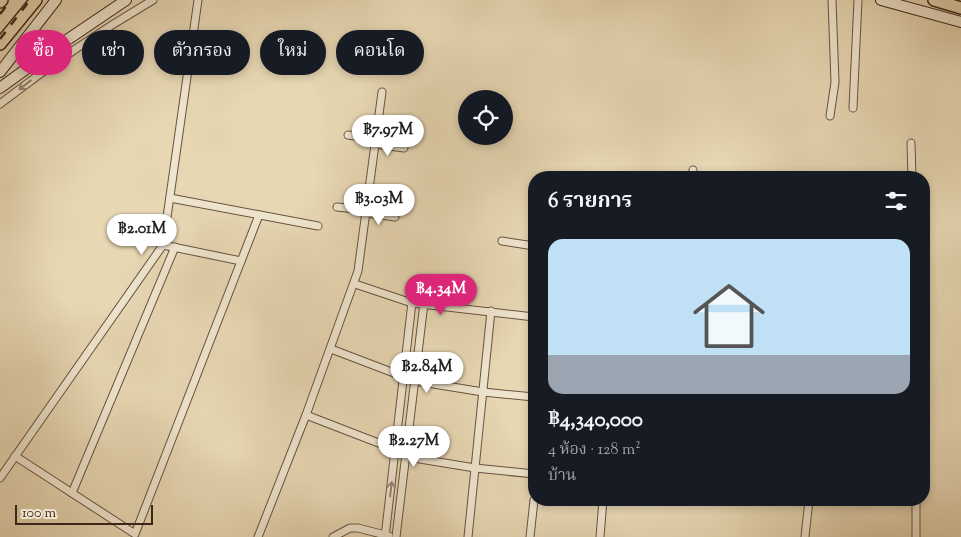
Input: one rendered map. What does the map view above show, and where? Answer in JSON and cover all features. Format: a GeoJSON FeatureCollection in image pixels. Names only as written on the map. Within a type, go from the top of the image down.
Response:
{"type":"FeatureCollection","features":[{"type":"Feature","properties":{"kind":"main road"},"geometry":{"type":"LineString","coordinates":[[0,44],[36,0]]}},
{"type":"Feature","properties":{"kind":"main road"},"geometry":{"type":"LineString","coordinates":[[0,72],[56,0]]}},
{"type":"Feature","properties":{"kind":"main road"},"geometry":{"type":"LineString","coordinates":[[0,88],[126,0]]}},
{"type":"Feature","properties":{"kind":"main road"},"geometry":{"type":"LineString","coordinates":[[881,0],[961,22]]}},
{"type":"Feature","properties":{"kind":"main road"},"geometry":{"type":"LineString","coordinates":[[934,0],[961,8]]}},
{"type":"Feature","properties":{"kind":"street"},"geometry":{"type":"LineString","coordinates":[[0,104],[43,71],[118,20],[153,0]]}},
{"type":"Feature","properties":{"kind":"street"},"geometry":{"type":"LineString","coordinates":[[0,478],[163,245],[198,0]]}},
{"type":"Feature","properties":{"kind":"street"},"geometry":{"type":"LineString","coordinates":[[830,116],[835,82],[832,0]]}},
{"type":"Feature","properties":{"kind":"street"},"geometry":{"type":"LineString","coordinates":[[852,108],[858,0]]}},
{"type":"Feature","properties":{"kind":"street"},"geometry":{"type":"LineString","coordinates":[[258,537],[355,284],[382,92]]}},
{"type":"Feature","properties":{"kind":"street"},"geometry":{"type":"LineString","coordinates":[[348,135],[404,148]]}},
{"type":"Feature","properties":{"kind":"street"},"geometry":{"type":"LineString","coordinates":[[911,143],[912,171]]}},
{"type":"Feature","properties":{"kind":"street"},"geometry":{"type":"LineString","coordinates":[[170,198],[318,226]]}},
{"type":"Feature","properties":{"kind":"street"},"geometry":{"type":"LineString","coordinates":[[337,207],[395,217]]}},
{"type":"Feature","properties":{"kind":"street"},"geometry":{"type":"LineString","coordinates":[[15,456],[135,534],[259,215]]}},
{"type":"Feature","properties":{"kind":"street"},"geometry":{"type":"LineString","coordinates":[[502,241],[528,245]]}},
{"type":"Feature","properties":{"kind":"street"},"geometry":{"type":"LineString","coordinates":[[163,245],[241,261]]}},
{"type":"Feature","properties":{"kind":"street"},"geometry":{"type":"LineString","coordinates":[[72,493],[175,247]]}},
{"type":"Feature","properties":{"kind":"street"},"geometry":{"type":"LineString","coordinates":[[355,284],[412,303],[528,316]]}},
{"type":"Feature","properties":{"kind":"street"},"geometry":{"type":"LineString","coordinates":[[333,537],[350,528],[358,528],[385,536],[396,537],[424,303],[425,287],[423,284],[415,284],[414,286],[385,536]]}},
{"type":"Feature","properties":{"kind":"street"},"geometry":{"type":"LineString","coordinates":[[468,537],[491,311]]}},
{"type":"Feature","properties":{"kind":"street"},"geometry":{"type":"LineString","coordinates":[[331,349],[415,381],[483,392],[528,396]]}},
{"type":"Feature","properties":{"kind":"street"},"geometry":{"type":"LineString","coordinates":[[306,415],[406,455],[475,468],[528,473]]}},
{"type":"Feature","properties":{"kind":"street"},"geometry":{"type":"LineString","coordinates":[[530,537],[533,506]]}},
{"type":"Feature","properties":{"kind":"street"},"geometry":{"type":"LineString","coordinates":[[600,537],[603,506]]}},
{"type":"Feature","properties":{"kind":"street"},"geometry":{"type":"LineString","coordinates":[[805,537],[809,506]]}},
{"type":"Feature","properties":{"kind":"street"},"geometry":{"type":"LineString","coordinates":[[916,506],[916,537]]}},
{"type":"Feature","properties":{"kind":"railway"},"geometry":{"type":"LineString","coordinates":[[0,14],[11,0]]}},
{"type":"Feature","properties":{"kind":"railway"},"geometry":{"type":"LineString","coordinates":[[0,39],[30,0]]}}]}
